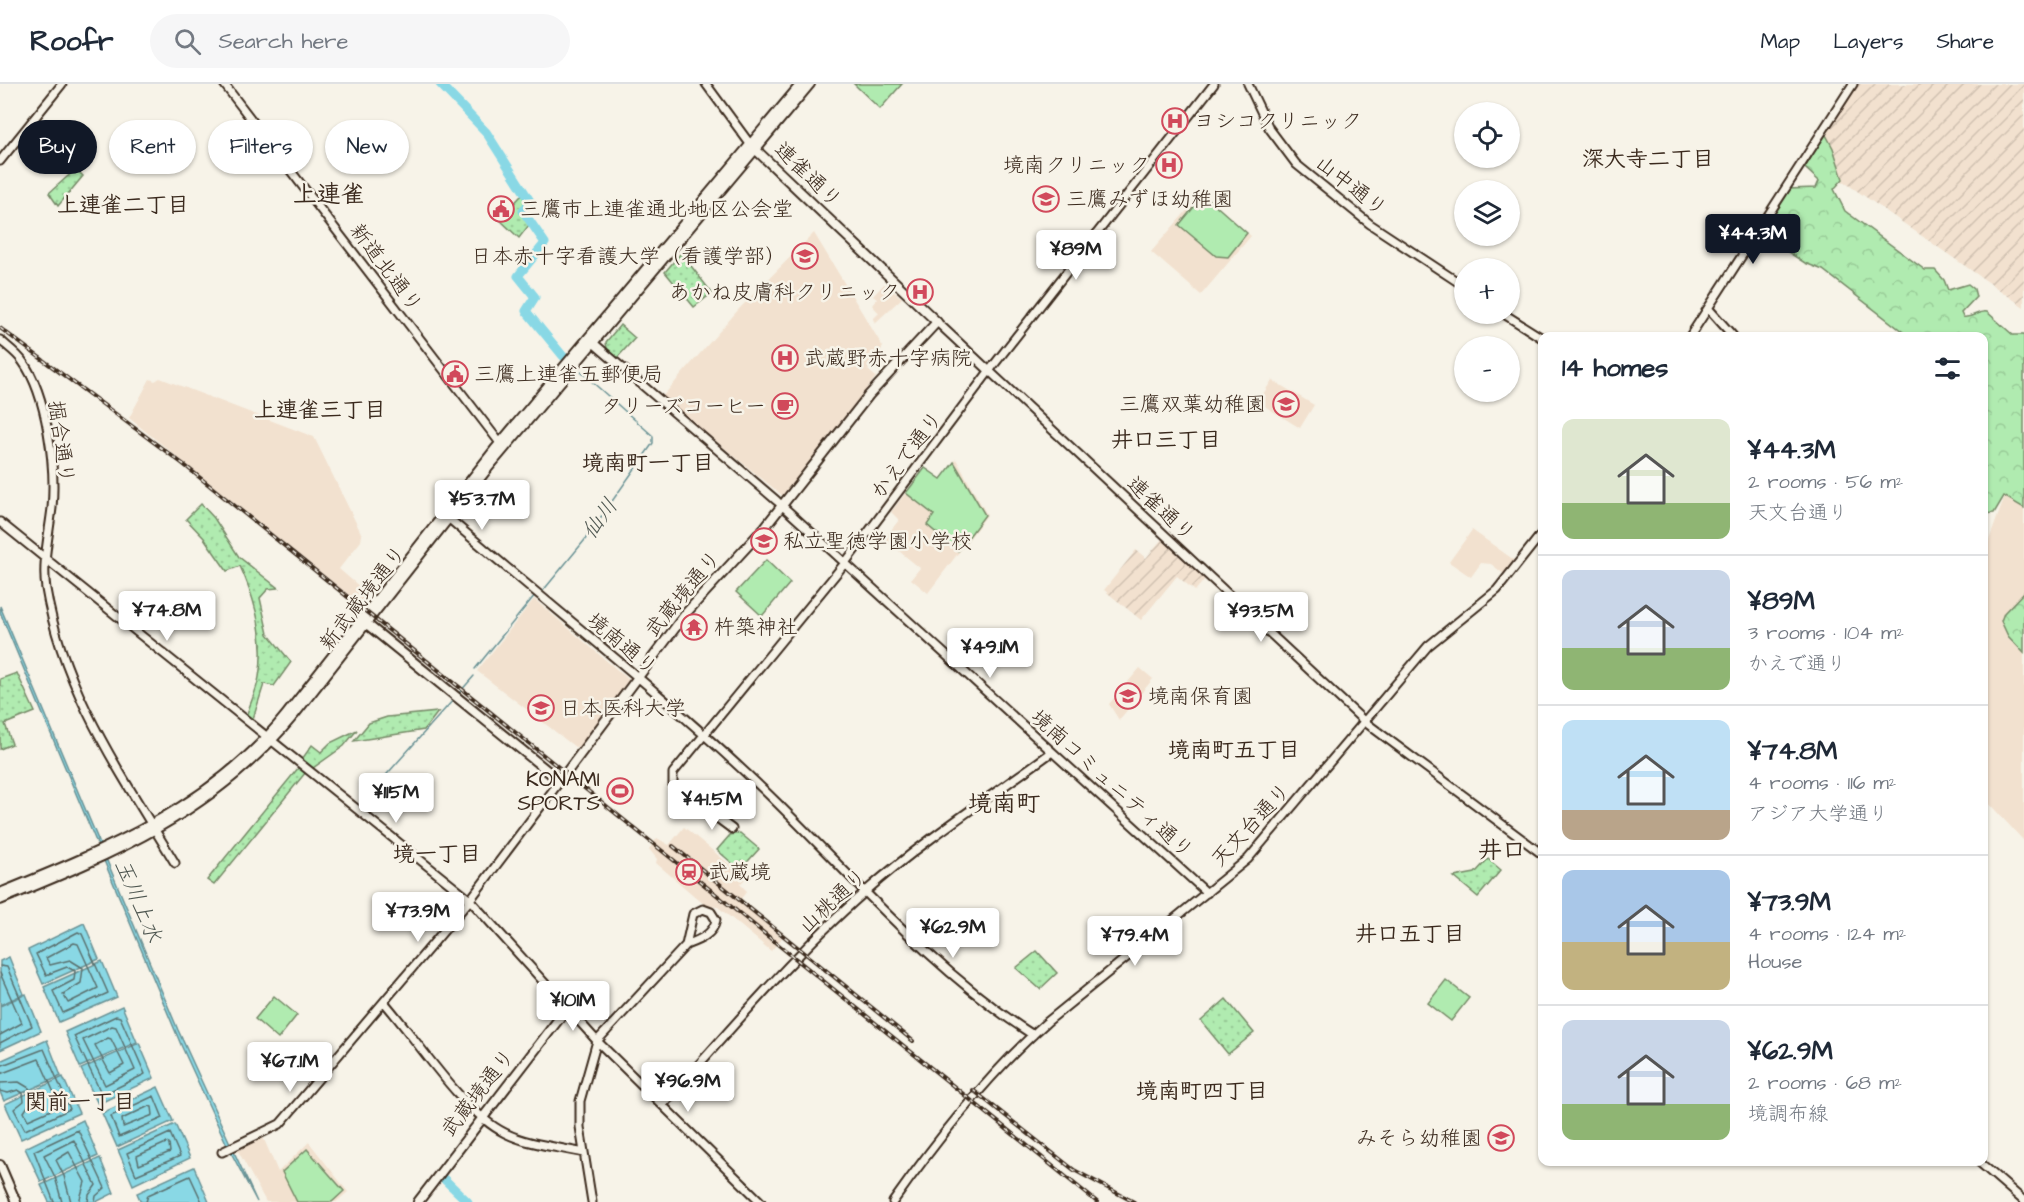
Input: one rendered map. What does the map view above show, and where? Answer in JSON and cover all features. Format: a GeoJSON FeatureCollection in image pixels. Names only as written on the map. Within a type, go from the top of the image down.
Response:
{"type":"FeatureCollection","features":[{"type":"Feature","properties":{"kind":"main road"},"geometry":{"type":"LineString","coordinates":[[753,146],[801,84]]}},
{"type":"Feature","properties":{"kind":"main road"},"geometry":{"type":"LineString","coordinates":[[753,146],[810,84]]}},
{"type":"Feature","properties":{"kind":"main road","name":"新武蔵境通り"},"geometry":{"type":"LineString","coordinates":[[0,900],[154,828],[220,788],[269,739],[446,516],[753,146]]}},
{"type":"Feature","properties":{"kind":"main road","name":"連雀通り"},"geometry":{"type":"LineString","coordinates":[[753,146],[937,322]]}},
{"type":"Feature","properties":{"kind":"main road","name":"武蔵境通り"},"geometry":{"type":"LineString","coordinates":[[560,781],[687,612],[782,506],[869,395],[937,322]]}},
{"type":"Feature","properties":{"kind":"main road","name":"新武蔵境通り"},"geometry":{"type":"LineString","coordinates":[[446,516],[500,443],[590,340]]}},
{"type":"Feature","properties":{"kind":"main road"},"geometry":{"type":"LineString","coordinates":[[364,621],[560,781]]}},
{"type":"Feature","properties":{"kind":"main road","name":"新武蔵境通り"},"geometry":{"type":"LineString","coordinates":[[0,893],[96,855]]}},
{"type":"Feature","properties":{"kind":"main road","name":"武蔵境通り"},"geometry":{"type":"LineString","coordinates":[[418,1202],[568,1007]]}},
{"type":"Feature","properties":{"kind":"main road"},"geometry":{"type":"LineString","coordinates":[[0,1165],[16,1202]]}},
{"type":"Feature","properties":{"kind":"street"},"geometry":{"type":"LineString","coordinates":[[0,161],[62,84]]}},
{"type":"Feature","properties":{"kind":"street","name":"新道北通り"},"geometry":{"type":"LineString","coordinates":[[224,84],[500,443]]}},
{"type":"Feature","properties":{"kind":"street","name":"連雀通り"},"geometry":{"type":"LineString","coordinates":[[706,84],[753,146]]}},
{"type":"Feature","properties":{"kind":"street","name":"かえで通り"},"geometry":{"type":"LineString","coordinates":[[732,829],[691,800],[672,782],[673,773],[845,563],[989,372],[1214,84]]}},
{"type":"Feature","properties":{"kind":"street","name":"山中通り"},"geometry":{"type":"LineString","coordinates":[[1248,84],[1269,128],[1296,164],[1370,224],[1454,279]]}},
{"type":"Feature","properties":{"kind":"street"},"geometry":{"type":"LineString","coordinates":[[1693,332],[1853,84]]}},
{"type":"Feature","properties":{"kind":"street"},"geometry":{"type":"LineString","coordinates":[[1709,309],[1729,332]]}},
{"type":"Feature","properties":{"kind":"street","name":"連雀通り"},"geometry":{"type":"LineString","coordinates":[[937,322],[1365,722],[1538,851]]}},
{"type":"Feature","properties":{"kind":"street"},"geometry":{"type":"LineString","coordinates":[[1520,324],[1538,335]]}},
{"type":"Feature","properties":{"kind":"street","name":"掘合通り"},"geometry":{"type":"LineString","coordinates":[[0,340],[23,361],[32,376],[42,407],[53,471],[45,586],[72,682],[97,732],[175,864]]}},
{"type":"Feature","properties":{"kind":"street","name":"境南コミュニティ通り"},"geometry":{"type":"LineString","coordinates":[[590,340],[782,506],[1208,893]]}},
{"type":"Feature","properties":{"kind":"street","name":"境南通り"},"geometry":{"type":"LineString","coordinates":[[446,516],[637,678],[766,792],[938,963],[1033,1035]]}},
{"type":"Feature","properties":{"kind":"street"},"geometry":{"type":"LineString","coordinates":[[0,522],[470,900],[597,1041],[761,1202]]}},
{"type":"Feature","properties":{"kind":"street","name":"天文台通り"},"geometry":{"type":"LineString","coordinates":[[893,1202],[925,1157],[1033,1035],[1248,859],[1428,645],[1497,591],[1538,538]]}},
{"type":"Feature","properties":{"kind":"street","name":"山桃通り"},"geometry":{"type":"LineString","coordinates":[[663,1105],[813,941],[865,892],[939,834],[1052,752]]}},
{"type":"Feature","properties":{"kind":"street","name":"武蔵境通り"},"geometry":{"type":"LineString","coordinates":[[222,1152],[280,1124],[470,900],[560,781]]}},
{"type":"Feature","properties":{"kind":"street"},"geometry":{"type":"LineString","coordinates":[[592,1202],[580,1101],[597,1041],[686,945],[713,929],[716,920],[711,912],[703,909],[693,914],[686,945]]}},
{"type":"Feature","properties":{"kind":"street"},"geometry":{"type":"LineString","coordinates":[[687,935],[694,942]]}},
{"type":"Feature","properties":{"kind":"street"},"geometry":{"type":"LineString","coordinates":[[384,1002],[426,1055],[482,1117],[506,1134],[585,1154]]}},
{"type":"Feature","properties":{"kind":"street"},"geometry":{"type":"LineString","coordinates":[[1984,1166],[2024,1201]]}},
{"type":"Feature","properties":{"kind":"shaded area"},"geometry":{"type":"Polygon","coordinates":[[[1858,84],[2024,84],[2024,307],[1824,168],[1817,151],[1858,84]]]}},
{"type":"Feature","properties":{"kind":"shaded area"},"geometry":{"type":"Polygon","coordinates":[[[1202,193],[1251,236],[1201,295],[1151,252],[1202,193]]]}},
{"type":"Feature","properties":{"kind":"shaded area","name":"武蔵野赤十字病院"},"geometry":{"type":"Polygon","coordinates":[[[814,233],[883,347],[868,370],[876,377],[783,496],[662,397],[739,309],[814,233]]]}},
{"type":"Feature","properties":{"kind":"shaded area"},"geometry":{"type":"Polygon","coordinates":[[[884,284],[902,298],[875,323],[873,319],[879,313],[872,305],[877,299],[873,296],[884,284]]]}},
{"type":"Feature","properties":{"kind":"shaded area"},"geometry":{"type":"Polygon","coordinates":[[[160,378],[314,437],[362,535],[361,541],[339,569],[368,594],[360,604],[129,418],[150,379],[155,381],[160,378]]]}},
{"type":"Feature","properties":{"kind":"shaded area","name":"三鷹双葉幼稚園"},"geometry":{"type":"Polygon","coordinates":[[[1272,380],[1314,405],[1300,428],[1258,402],[1272,380]]]}},
{"type":"Feature","properties":{"kind":"shaded area"},"geometry":{"type":"Polygon","coordinates":[[[2024,444],[2024,841],[1988,802],[1988,543],[2024,444]]]}},
{"type":"Feature","properties":{"kind":"shaded area"},"geometry":{"type":"Polygon","coordinates":[[[956,459],[987,515],[928,593],[911,579],[920,568],[884,539],[899,520],[891,512],[925,468],[941,479],[956,459]]]}},
{"type":"Feature","properties":{"kind":"shaded area"},"geometry":{"type":"Polygon","coordinates":[[[1472,530],[1514,560],[1504,574],[1491,564],[1481,563],[1471,577],[1449,562],[1472,530]]]}},
{"type":"Feature","properties":{"kind":"shaded area"},"geometry":{"type":"Polygon","coordinates":[[[1162,539],[1205,579],[1195,591],[1177,576],[1141,620],[1104,590],[1136,550],[1146,558],[1162,539]]]}},
{"type":"Feature","properties":{"kind":"shaded area"},"geometry":{"type":"Polygon","coordinates":[[[534,599],[628,679],[629,683],[580,746],[575,747],[477,671],[534,599]]]}},
{"type":"Feature","properties":{"kind":"shaded area","name":"境南保育園"},"geometry":{"type":"Polygon","coordinates":[[[1140,668],[1153,679],[1119,720],[1109,704],[1140,668]]]}},
{"type":"Feature","properties":{"kind":"shaded area"},"geometry":{"type":"Polygon","coordinates":[[[684,827],[746,878],[740,884],[747,891],[739,901],[782,938],[771,951],[718,907],[706,906],[656,863],[657,859],[649,849],[657,838],[669,845],[684,827]]]}},
{"type":"Feature","properties":{"kind":"shaded area"},"geometry":{"type":"Polygon","coordinates":[[[263,1137],[278,1172],[309,1142],[348,1192],[336,1202],[266,1202],[237,1149],[263,1137]]]}},
{"type":"Feature","properties":{"kind":"green space"},"geometry":{"type":"Polygon","coordinates":[[[854,84],[902,84],[880,109],[854,84]]]}},
{"type":"Feature","properties":{"kind":"green space"},"geometry":{"type":"Polygon","coordinates":[[[1825,133],[1833,148],[1843,179],[1834,189],[1845,211],[1925,270],[1935,270],[1944,280],[1948,290],[1968,284],[1974,289],[1976,297],[1961,313],[1963,317],[1987,312],[2013,335],[2024,335],[2024,508],[2004,496],[1994,513],[1988,514],[1988,332],[1903,332],[1823,270],[1805,263],[1760,234],[1788,189],[1816,188],[1819,181],[1805,168],[1825,133]]]}},
{"type":"Feature","properties":{"kind":"green space"},"geometry":{"type":"Polygon","coordinates":[[[70,174],[83,176],[58,206],[49,193],[70,174]]]}},
{"type":"Feature","properties":{"kind":"green space"},"geometry":{"type":"Polygon","coordinates":[[[522,195],[528,204],[521,212],[529,225],[519,238],[499,219],[522,195]]]}},
{"type":"Feature","properties":{"kind":"green space"},"geometry":{"type":"Polygon","coordinates":[[[1204,195],[1247,233],[1228,257],[1216,256],[1179,225],[1204,195]]]}},
{"type":"Feature","properties":{"kind":"green space"},"geometry":{"type":"Polygon","coordinates":[[[681,253],[712,293],[694,307],[665,272],[681,253]]]}},
{"type":"Feature","properties":{"kind":"green space"},"geometry":{"type":"Polygon","coordinates":[[[620,325],[635,338],[617,358],[607,349],[606,342],[620,325]]]}},
{"type":"Feature","properties":{"kind":"green space"},"geometry":{"type":"Polygon","coordinates":[[[954,462],[985,515],[958,551],[927,525],[934,515],[906,493],[925,468],[941,479],[954,462]]]}},
{"type":"Feature","properties":{"kind":"green space"},"geometry":{"type":"Polygon","coordinates":[[[201,504],[214,518],[239,557],[278,588],[268,589],[260,598],[268,634],[291,662],[274,686],[264,684],[252,722],[246,717],[258,682],[261,662],[260,634],[255,606],[240,566],[227,571],[204,538],[186,519],[201,504]]]}},
{"type":"Feature","properties":{"kind":"green space"},"geometry":{"type":"Polygon","coordinates":[[[766,560],[790,583],[762,616],[736,592],[766,560]]]}},
{"type":"Feature","properties":{"kind":"green space"},"geometry":{"type":"Polygon","coordinates":[[[2024,592],[2024,653],[2008,636],[2001,621],[2004,613],[2024,592]]]}},
{"type":"Feature","properties":{"kind":"green space"},"geometry":{"type":"Polygon","coordinates":[[[17,673],[35,712],[5,724],[12,744],[0,749],[0,679],[17,673]]]}},
{"type":"Feature","properties":{"kind":"green space"},"geometry":{"type":"Polygon","coordinates":[[[438,712],[424,730],[354,741],[369,723],[387,717],[438,712]]]}},
{"type":"Feature","properties":{"kind":"green space"},"geometry":{"type":"Polygon","coordinates":[[[357,730],[344,746],[310,770],[300,762],[312,745],[321,752],[330,743],[357,730]]]}},
{"type":"Feature","properties":{"kind":"green space"},"geometry":{"type":"Polygon","coordinates":[[[299,767],[306,772],[214,885],[207,880],[299,767]]]}},
{"type":"Feature","properties":{"kind":"green space"},"geometry":{"type":"Polygon","coordinates":[[[740,833],[759,849],[740,870],[717,850],[730,835],[740,833]]]}},
{"type":"Feature","properties":{"kind":"green space"},"geometry":{"type":"Polygon","coordinates":[[[1488,859],[1501,870],[1478,897],[1454,877],[1475,873],[1488,859]]]}},
{"type":"Feature","properties":{"kind":"green space"},"geometry":{"type":"Polygon","coordinates":[[[1037,951],[1057,973],[1040,989],[1016,968],[1037,951]]]}},
{"type":"Feature","properties":{"kind":"green space"},"geometry":{"type":"Polygon","coordinates":[[[1446,980],[1469,998],[1451,1021],[1428,1003],[1446,980]]]}},
{"type":"Feature","properties":{"kind":"green space"},"geometry":{"type":"Polygon","coordinates":[[[274,996],[297,1015],[278,1039],[255,1019],[274,996]]]}},
{"type":"Feature","properties":{"kind":"green space"},"geometry":{"type":"Polygon","coordinates":[[[1226,999],[1254,1033],[1228,1054],[1201,1021],[1226,999]]]}},
{"type":"Feature","properties":{"kind":"green space"},"geometry":{"type":"Polygon","coordinates":[[[307,1149],[344,1191],[332,1202],[297,1202],[282,1172],[307,1149]]]}},
{"type":"Feature","properties":{"kind":"water"},"geometry":{"type":"Polygon","coordinates":[[[0,606],[178,1030],[257,1202],[227,1145],[182,1047],[0,612],[0,606]]]}},
{"type":"Feature","properties":{"kind":"water"},"geometry":{"type":"Polygon","coordinates":[[[84,923],[99,959],[43,984],[28,950],[84,923]]]}},
{"type":"Feature","properties":{"kind":"water"},"geometry":{"type":"Polygon","coordinates":[[[9,957],[24,994],[0,1005],[0,961],[9,957]]]}},
{"type":"Feature","properties":{"kind":"water"},"geometry":{"type":"Polygon","coordinates":[[[102,961],[117,997],[59,1022],[44,987],[102,961]]]}},
{"type":"Feature","properties":{"kind":"water"},"geometry":{"type":"Polygon","coordinates":[[[26,994],[41,1031],[0,1050],[0,1006],[26,994]]]}},
{"type":"Feature","properties":{"kind":"water"},"geometry":{"type":"Polygon","coordinates":[[[122,1006],[137,1042],[80,1067],[65,1032],[122,1006]]]}},
{"type":"Feature","properties":{"kind":"water"},"geometry":{"type":"Polygon","coordinates":[[[47,1040],[61,1076],[4,1101],[0,1092],[0,1061],[47,1040]]]}},
{"type":"Feature","properties":{"kind":"water"},"geometry":{"type":"Polygon","coordinates":[[[139,1043],[154,1078],[98,1104],[81,1069],[139,1043]]]}},
{"type":"Feature","properties":{"kind":"water"},"geometry":{"type":"Polygon","coordinates":[[[63,1077],[79,1113],[21,1139],[5,1104],[63,1077]]]}},
{"type":"Feature","properties":{"kind":"water"},"geometry":{"type":"Polygon","coordinates":[[[158,1087],[173,1121],[117,1147],[102,1113],[158,1087]]]}},
{"type":"Feature","properties":{"kind":"water"},"geometry":{"type":"Polygon","coordinates":[[[83,1120],[98,1156],[41,1182],[25,1148],[83,1120]]]}},
{"type":"Feature","properties":{"kind":"water"},"geometry":{"type":"Polygon","coordinates":[[[175,1124],[190,1158],[133,1185],[118,1150],[175,1124]]]}},
{"type":"Feature","properties":{"kind":"water"},"geometry":{"type":"Polygon","coordinates":[[[100,1158],[114,1193],[96,1202],[49,1202],[41,1185],[100,1158]]]}},
{"type":"Feature","properties":{"kind":"water"},"geometry":{"type":"Polygon","coordinates":[[[194,1167],[209,1202],[141,1202],[137,1193],[194,1167]]]}},
{"type":"Feature","properties":{"kind":"waterway","name":"仙川"},"geometry":{"type":"LineString","coordinates":[[440,84],[486,132],[530,201],[523,211],[545,243],[518,276],[535,297],[526,311],[563,356]]}},
{"type":"Feature","properties":{"kind":"waterway","name":"仙川"},"geometry":{"type":"LineString","coordinates":[[542,592],[584,541],[653,443],[653,436],[581,372]]}},
{"type":"Feature","properties":{"kind":"waterway","name":"仙川"},"geometry":{"type":"LineString","coordinates":[[475,669],[535,595]]}},
{"type":"Feature","properties":{"kind":"waterway","name":"仙川"},"geometry":{"type":"LineString","coordinates":[[459,693],[474,676]]}},
{"type":"Feature","properties":{"kind":"waterway","name":"仙川"},"geometry":{"type":"LineString","coordinates":[[363,801],[454,699]]}},
{"type":"Feature","properties":{"kind":"waterway","name":"仙川"},"geometry":{"type":"LineString","coordinates":[[444,1179],[468,1202]]}},
{"type":"Feature","properties":{"kind":"railway"},"geometry":{"type":"LineString","coordinates":[[0,328],[183,464],[1097,1202]]}},
{"type":"Feature","properties":{"kind":"railway"},"geometry":{"type":"LineString","coordinates":[[673,846],[913,1041]]}},
{"type":"Feature","properties":{"kind":"railway"},"geometry":{"type":"LineString","coordinates":[[973,1090],[1074,1170],[1134,1202]]}},
{"type":"Feature","properties":{"kind":"place","name":"ヨシコクリニック"},"geometry":{"type":"Point","coordinates":[1175,121]}},
{"type":"Feature","properties":{"kind":"place","name":"境南クリニック"},"geometry":{"type":"Point","coordinates":[1169,165]}},
{"type":"Feature","properties":{"kind":"place","name":"三鷹みずほ幼稚園"},"geometry":{"type":"Point","coordinates":[1046,199]}},
{"type":"Feature","properties":{"kind":"place","name":"三鷹市上連雀通北地区公会堂"},"geometry":{"type":"Point","coordinates":[501,209]}},
{"type":"Feature","properties":{"kind":"place","name":"日本赤十字看護大学（看護学部）"},"geometry":{"type":"Point","coordinates":[805,256]}},
{"type":"Feature","properties":{"kind":"place","name":"あかね皮膚科クリニック"},"geometry":{"type":"Point","coordinates":[920,292]}},
{"type":"Feature","properties":{"kind":"place","name":"武蔵野赤十字病院"},"geometry":{"type":"Point","coordinates":[785,358]}},
{"type":"Feature","properties":{"kind":"place","name":"三鷹上連雀五郵便局"},"geometry":{"type":"Point","coordinates":[455,374]}},
{"type":"Feature","properties":{"kind":"place","name":"三鷹双葉幼稚園"},"geometry":{"type":"Point","coordinates":[1286,404]}},
{"type":"Feature","properties":{"kind":"place","name":"タリーズコーヒー"},"geometry":{"type":"Point","coordinates":[785,406]}},
{"type":"Feature","properties":{"kind":"place","name":"私立聖徳学園小学校"},"geometry":{"type":"Point","coordinates":[764,541]}},
{"type":"Feature","properties":{"kind":"place","name":"杵築神社"},"geometry":{"type":"Point","coordinates":[694,627]}},
{"type":"Feature","properties":{"kind":"place","name":"境南保育園"},"geometry":{"type":"Point","coordinates":[1128,696]}},
{"type":"Feature","properties":{"kind":"place","name":"日本医科大学"},"geometry":{"type":"Point","coordinates":[541,708]}},
{"type":"Feature","properties":{"kind":"place","name":"KONAMI SPORTS"},"geometry":{"type":"Point","coordinates":[620,791]}},
{"type":"Feature","properties":{"kind":"place","name":"武蔵境"},"geometry":{"type":"Point","coordinates":[689,872]}},
{"type":"Feature","properties":{"kind":"place","name":"みそら幼稚園"},"geometry":{"type":"Point","coordinates":[1501,1138]}},
{"type":"Feature","properties":{"kind":"district","name":"深大寺二丁目"},"geometry":{"type":"Point","coordinates":[1648,159]}},
{"type":"Feature","properties":{"kind":"district","name":"上連雀"},"geometry":{"type":"Point","coordinates":[329,195]}},
{"type":"Feature","properties":{"kind":"district","name":"上連雀二丁目"},"geometry":{"type":"Point","coordinates":[123,205]}},
{"type":"Feature","properties":{"kind":"district","name":"上連雀三丁目"},"geometry":{"type":"Point","coordinates":[320,410]}},
{"type":"Feature","properties":{"kind":"district","name":"井口三丁目"},"geometry":{"type":"Point","coordinates":[1166,440]}},
{"type":"Feature","properties":{"kind":"district","name":"境南町一丁目"},"geometry":{"type":"Point","coordinates":[648,463]}},
{"type":"Feature","properties":{"kind":"district","name":"境南町五丁目"},"geometry":{"type":"Point","coordinates":[1234,750]}},
{"type":"Feature","properties":{"kind":"district","name":"境南町"},"geometry":{"type":"Point","coordinates":[1004,804]}},
{"type":"Feature","properties":{"kind":"district","name":"井口"},"geometry":{"type":"Point","coordinates":[1502,851]}},
{"type":"Feature","properties":{"kind":"district","name":"境一丁目"},"geometry":{"type":"Point","coordinates":[437,854]}},
{"type":"Feature","properties":{"kind":"district","name":"井口五丁目"},"geometry":{"type":"Point","coordinates":[1410,934]}},
{"type":"Feature","properties":{"kind":"district","name":"境南町四丁目"},"geometry":{"type":"Point","coordinates":[1202,1091]}},
{"type":"Feature","properties":{"kind":"district","name":"関前一丁目"},"geometry":{"type":"Point","coordinates":[80,1102]}},
{"type":"Feature","properties":{"kind":"water label","name":"玉川上水"},"geometry":{"type":"Point","coordinates":[138,901]}}]}
